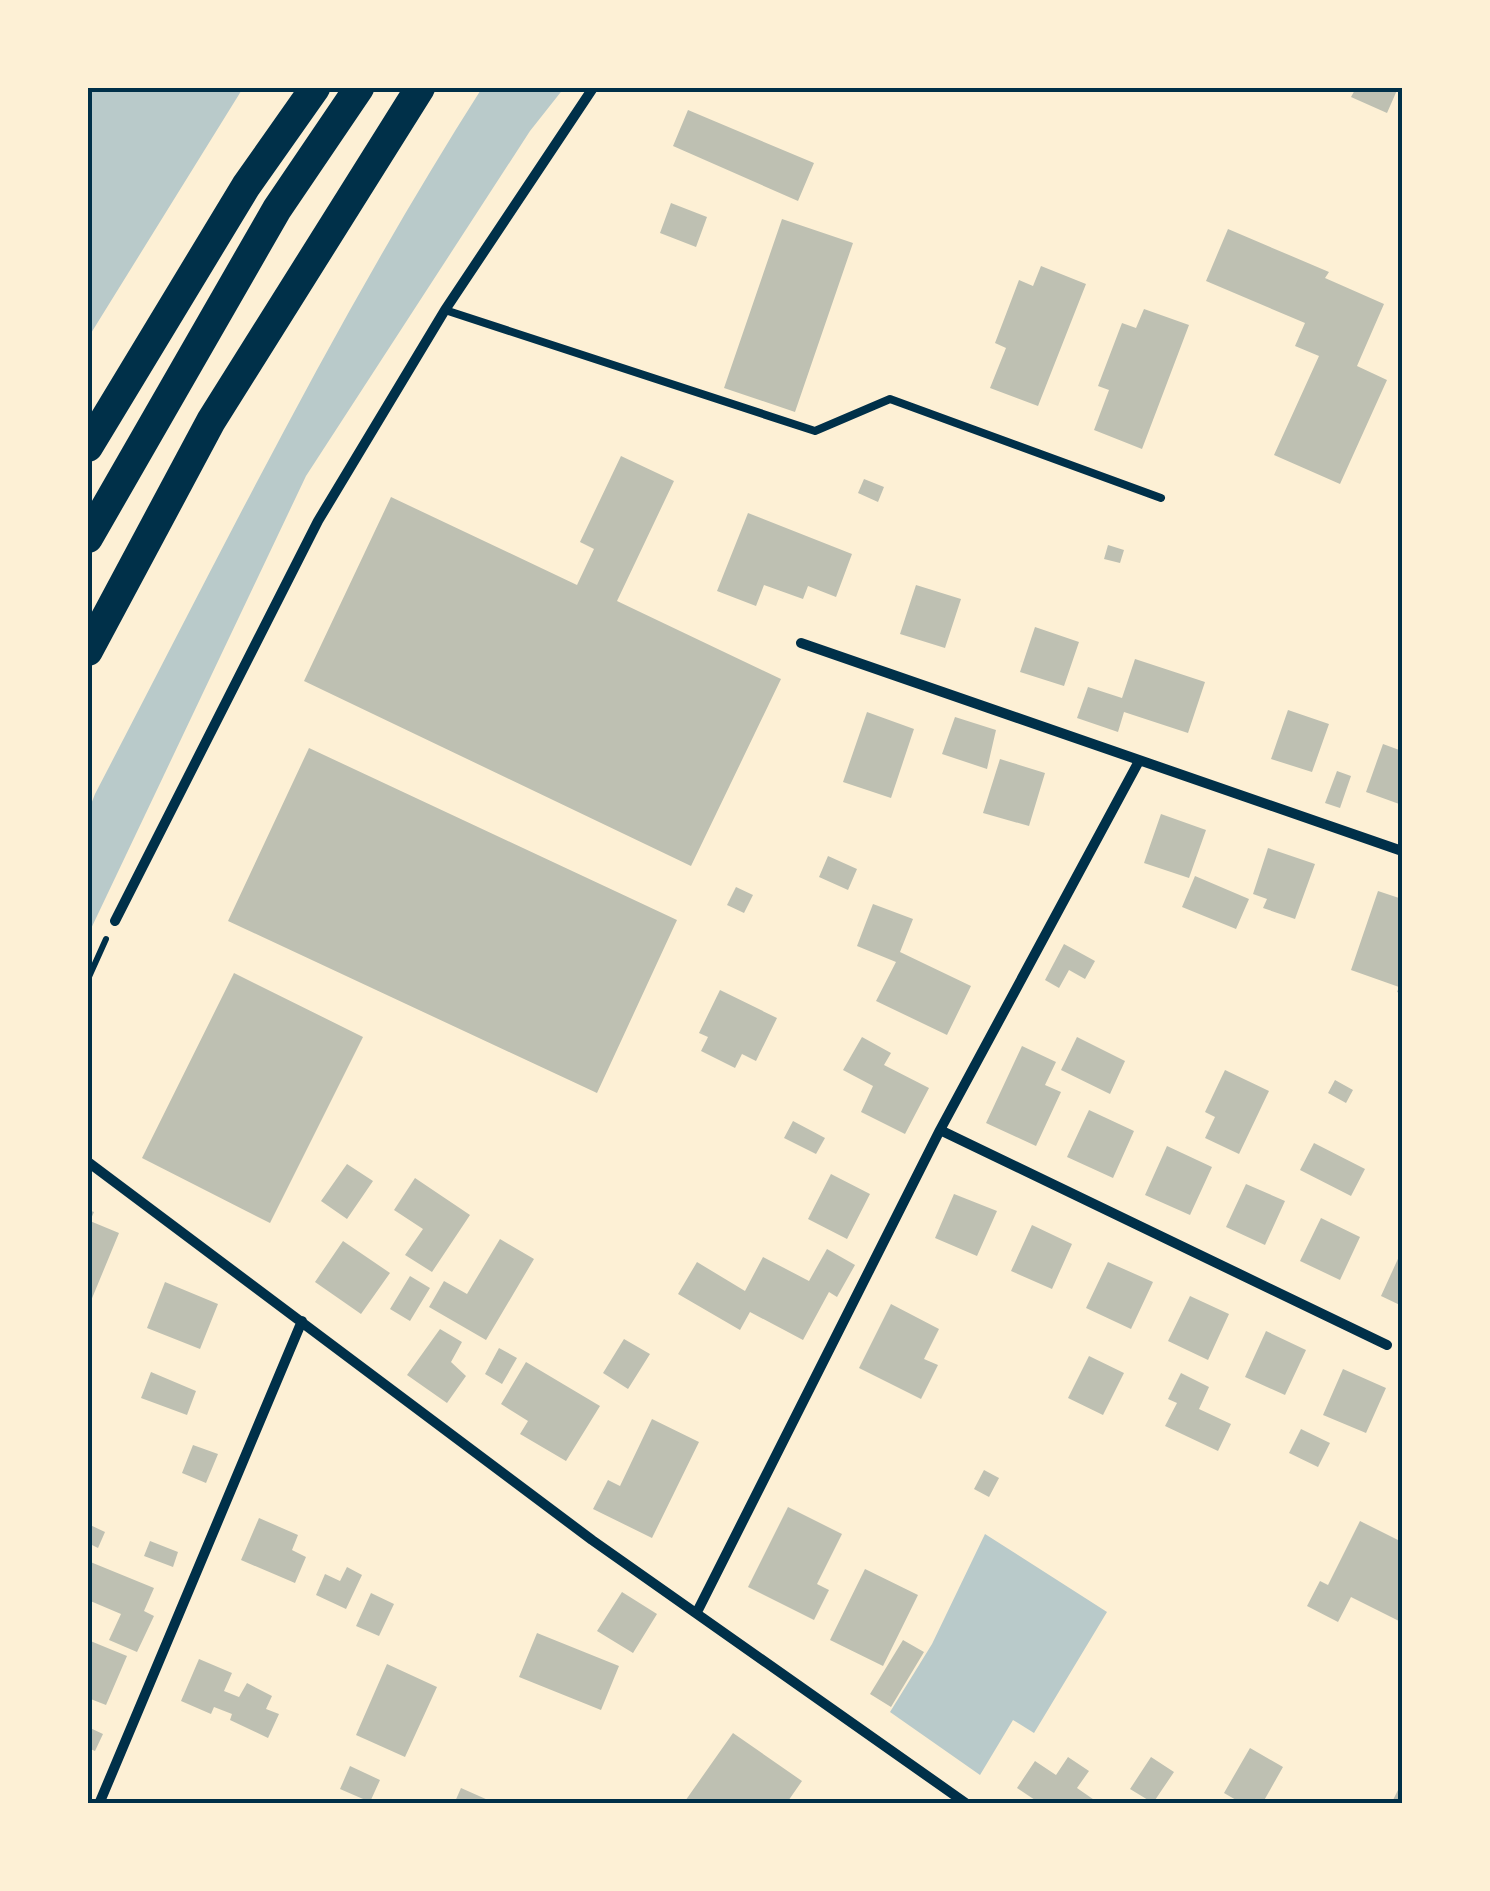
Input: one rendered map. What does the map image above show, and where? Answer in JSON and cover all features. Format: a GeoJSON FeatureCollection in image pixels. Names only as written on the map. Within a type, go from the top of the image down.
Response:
{"type":"FeatureCollection","features":[{"type":"Feature","properties":{"kind":"highway"},"geometry":{"type":"LineString","coordinates":[[88,447],[246,186],[314,88]]}},
{"type":"Feature","properties":{"kind":"highway"},"geometry":{"type":"LineString","coordinates":[[88,538],[277,209],[358,88]]}},
{"type":"Feature","properties":{"kind":"highway"},"geometry":{"type":"LineString","coordinates":[[88,651],[211,421],[420,88]]}},
{"type":"Feature","properties":{"kind":"street"},"geometry":{"type":"LineString","coordinates":[[115,920],[318,521],[445,310],[593,88]]}},
{"type":"Feature","properties":{"kind":"street"},"geometry":{"type":"LineString","coordinates":[[802,643],[1138,763],[1402,851]]}},
{"type":"Feature","properties":{"kind":"street"},"geometry":{"type":"LineString","coordinates":[[696,1612],[940,1130],[1138,763]]}},
{"type":"Feature","properties":{"kind":"street"},"geometry":{"type":"LineString","coordinates":[[940,1130],[1387,1345]]}},
{"type":"Feature","properties":{"kind":"street"},"geometry":{"type":"LineString","coordinates":[[88,1162],[592,1540],[967,1804]]}},
{"type":"Feature","properties":{"kind":"street"},"geometry":{"type":"LineString","coordinates":[[99,1804],[302,1321]]}},
{"type":"Feature","properties":{"kind":"lane"},"geometry":{"type":"LineString","coordinates":[[445,310],[815,431],[890,400],[1161,498]]}},
{"type":"Feature","properties":{"kind":"path"},"geometry":{"type":"LineString","coordinates":[[88,979],[115,920]]}},
{"type":"Feature","properties":{"kind":"shaded area"},"geometry":{"type":"Polygon","coordinates":[[[88,88],[243,88],[88,338],[88,88]]]}},
{"type":"Feature","properties":{"kind":"shaded area"},"geometry":{"type":"Polygon","coordinates":[[[482,88],[564,88],[530,131],[306,476],[88,935],[88,812],[95,794],[329,348],[482,88]]]}},
{"type":"Feature","properties":{"kind":"shaded area"},"geometry":{"type":"Polygon","coordinates":[[[985,1534],[1107,1612],[1034,1733],[1013,1720],[980,1775],[890,1712],[932,1644],[985,1534]]]}},
{"type":"Feature","properties":{"kind":"building"},"geometry":{"type":"Polygon","coordinates":[[[1356,88],[1398,88],[1387,113],[1351,97],[1356,88]]]}},
{"type":"Feature","properties":{"kind":"building"},"geometry":{"type":"Polygon","coordinates":[[[688,110],[814,163],[798,201],[673,146],[688,110]]]}},
{"type":"Feature","properties":{"kind":"building"},"geometry":{"type":"Polygon","coordinates":[[[671,203],[707,217],[696,247],[660,233],[671,203]]]}},
{"type":"Feature","properties":{"kind":"building"},"geometry":{"type":"Polygon","coordinates":[[[782,219],[853,243],[795,412],[724,388],[782,219]]]}},
{"type":"Feature","properties":{"kind":"building"},"geometry":{"type":"Polygon","coordinates":[[[1228,229],[1329,272],[1325,278],[1384,304],[1357,366],[1387,380],[1340,484],[1274,455],[1319,356],[1295,346],[1305,323],[1206,281],[1228,229]]]}},
{"type":"Feature","properties":{"kind":"building"},"geometry":{"type":"Polygon","coordinates":[[[1041,266],[1086,284],[1038,406],[990,388],[1006,348],[995,343],[1019,280],[1033,286],[1041,266]]]}},
{"type":"Feature","properties":{"kind":"building"},"geometry":{"type":"Polygon","coordinates":[[[1144,309],[1189,325],[1142,449],[1094,430],[1109,390],[1098,386],[1122,323],[1136,328],[1144,309]]]}},
{"type":"Feature","properties":{"kind":"building"},"geometry":{"type":"Polygon","coordinates":[[[621,456],[674,481],[617,601],[781,679],[691,866],[304,681],[391,497],[577,585],[594,549],[580,542],[621,456]]]}},
{"type":"Feature","properties":{"kind":"building"},"geometry":{"type":"Polygon","coordinates":[[[864,479],[884,487],[878,502],[858,493],[864,479]]]}},
{"type":"Feature","properties":{"kind":"building"},"geometry":{"type":"Polygon","coordinates":[[[748,513],[852,554],[836,597],[808,586],[803,599],[764,585],[756,606],[717,591],[748,513]]]}},
{"type":"Feature","properties":{"kind":"building"},"geometry":{"type":"Polygon","coordinates":[[[1108,545],[1124,550],[1120,563],[1104,559],[1108,545]]]}},
{"type":"Feature","properties":{"kind":"building"},"geometry":{"type":"Polygon","coordinates":[[[916,585],[961,599],[945,648],[900,634],[916,585]]]}},
{"type":"Feature","properties":{"kind":"building"},"geometry":{"type":"Polygon","coordinates":[[[1035,627],[1079,642],[1064,686],[1020,672],[1035,627]]]}},
{"type":"Feature","properties":{"kind":"building"},"geometry":{"type":"Polygon","coordinates":[[[1135,659],[1205,682],[1188,733],[1124,712],[1118,732],[1077,718],[1088,687],[1122,698],[1135,659]]]}},
{"type":"Feature","properties":{"kind":"building"},"geometry":{"type":"Polygon","coordinates":[[[1288,710],[1329,724],[1312,772],[1271,759],[1288,710]]]}},
{"type":"Feature","properties":{"kind":"building"},"geometry":{"type":"Polygon","coordinates":[[[867,712],[914,729],[891,798],[843,782],[867,712]]]}},
{"type":"Feature","properties":{"kind":"building"},"geometry":{"type":"Polygon","coordinates":[[[955,717],[996,730],[987,769],[942,754],[955,717]]]}},
{"type":"Feature","properties":{"kind":"building"},"geometry":{"type":"Polygon","coordinates":[[[1383,744],[1402,751],[1402,805],[1366,792],[1383,744]]]}},
{"type":"Feature","properties":{"kind":"building"},"geometry":{"type":"Polygon","coordinates":[[[309,748],[677,920],[597,1093],[228,921],[309,748]]]}},
{"type":"Feature","properties":{"kind":"building"},"geometry":{"type":"Polygon","coordinates":[[[1000,759],[1045,773],[1029,826],[983,813],[1000,759]]]}},
{"type":"Feature","properties":{"kind":"building"},"geometry":{"type":"Polygon","coordinates":[[[1337,771],[1351,776],[1340,808],[1325,803],[1337,771]]]}},
{"type":"Feature","properties":{"kind":"building"},"geometry":{"type":"Polygon","coordinates":[[[1161,814],[1206,830],[1189,878],[1144,863],[1161,814]]]}},
{"type":"Feature","properties":{"kind":"building"},"geometry":{"type":"Polygon","coordinates":[[[1268,848],[1315,864],[1295,919],[1263,908],[1267,899],[1253,894],[1268,848]]]}},
{"type":"Feature","properties":{"kind":"building"},"geometry":{"type":"Polygon","coordinates":[[[828,856],[857,869],[848,890],[819,877],[828,856]]]}},
{"type":"Feature","properties":{"kind":"building"},"geometry":{"type":"Polygon","coordinates":[[[1195,876],[1249,899],[1236,929],[1182,907],[1195,876]]]}},
{"type":"Feature","properties":{"kind":"building"},"geometry":{"type":"Polygon","coordinates":[[[736,887],[753,895],[744,913],[727,905],[736,887]]]}},
{"type":"Feature","properties":{"kind":"building"},"geometry":{"type":"Polygon","coordinates":[[[1378,891],[1402,899],[1402,994],[1397,992],[1399,987],[1351,970],[1378,891]]]}},
{"type":"Feature","properties":{"kind":"building"},"geometry":{"type":"Polygon","coordinates":[[[873,904],[913,919],[900,952],[971,986],[947,1035],[876,1001],[896,962],[857,946],[873,904]]]}},
{"type":"Feature","properties":{"kind":"building"},"geometry":{"type":"Polygon","coordinates":[[[1064,944],[1095,961],[1085,979],[1069,970],[1059,988],[1045,980],[1064,944]]]}},
{"type":"Feature","properties":{"kind":"building"},"geometry":{"type":"Polygon","coordinates":[[[234,973],[363,1037],[270,1223],[142,1158],[234,973]]]}},
{"type":"Feature","properties":{"kind":"building"},"geometry":{"type":"Polygon","coordinates":[[[720,990],[777,1018],[756,1061],[742,1054],[735,1068],[701,1051],[708,1037],[699,1033],[720,990]]]}},
{"type":"Feature","properties":{"kind":"building"},"geometry":{"type":"Polygon","coordinates":[[[862,1037],[891,1053],[884,1065],[929,1088],[905,1134],[861,1112],[873,1086],[843,1070],[862,1037]]]}},
{"type":"Feature","properties":{"kind":"building"},"geometry":{"type":"Polygon","coordinates":[[[1077,1037],[1125,1061],[1110,1094],[1061,1070],[1077,1037]]]}},
{"type":"Feature","properties":{"kind":"building"},"geometry":{"type":"Polygon","coordinates":[[[1022,1046],[1056,1062],[1045,1085],[1061,1092],[1036,1146],[986,1123],[1022,1046]]]}},
{"type":"Feature","properties":{"kind":"building"},"geometry":{"type":"Polygon","coordinates":[[[1225,1070],[1269,1091],[1239,1154],[1205,1138],[1215,1117],[1205,1112],[1225,1070]]]}},
{"type":"Feature","properties":{"kind":"building"},"geometry":{"type":"Polygon","coordinates":[[[1335,1080],[1353,1090],[1346,1103],[1328,1093],[1335,1080]]]}},
{"type":"Feature","properties":{"kind":"building"},"geometry":{"type":"Polygon","coordinates":[[[1089,1110],[1134,1131],[1113,1178],[1067,1157],[1089,1110]]]}},
{"type":"Feature","properties":{"kind":"building"},"geometry":{"type":"Polygon","coordinates":[[[793,1121],[825,1138],[816,1154],[784,1138],[793,1121]]]}},
{"type":"Feature","properties":{"kind":"building"},"geometry":{"type":"Polygon","coordinates":[[[1314,1143],[1365,1169],[1351,1196],[1300,1170],[1314,1143]]]}},
{"type":"Feature","properties":{"kind":"building"},"geometry":{"type":"Polygon","coordinates":[[[1167,1146],[1212,1167],[1190,1215],[1145,1195],[1167,1146]]]}},
{"type":"Feature","properties":{"kind":"building"},"geometry":{"type":"Polygon","coordinates":[[[347,1164],[373,1181],[347,1219],[321,1201],[347,1164]]]}},
{"type":"Feature","properties":{"kind":"building"},"geometry":{"type":"Polygon","coordinates":[[[831,1174],[870,1194],[847,1239],[808,1219],[831,1174]]]}},
{"type":"Feature","properties":{"kind":"building"},"geometry":{"type":"Polygon","coordinates":[[[415,1178],[470,1215],[432,1272],[405,1255],[423,1229],[394,1210],[415,1178]]]}},
{"type":"Feature","properties":{"kind":"building"},"geometry":{"type":"Polygon","coordinates":[[[1246,1184],[1285,1201],[1265,1245],[1226,1227],[1246,1184]]]}},
{"type":"Feature","properties":{"kind":"building"},"geometry":{"type":"Polygon","coordinates":[[[954,1194],[997,1211],[977,1256],[935,1238],[954,1194]]]}},
{"type":"Feature","properties":{"kind":"building"},"geometry":{"type":"Polygon","coordinates":[[[88,1210],[94,1212],[90,1221],[119,1233],[88,1308],[88,1210]]]}},
{"type":"Feature","properties":{"kind":"building"},"geometry":{"type":"Polygon","coordinates":[[[1321,1218],[1360,1237],[1340,1280],[1300,1261],[1321,1218]]]}},
{"type":"Feature","properties":{"kind":"building"},"geometry":{"type":"Polygon","coordinates":[[[1032,1225],[1072,1244],[1052,1289],[1011,1271],[1032,1225]]]}},
{"type":"Feature","properties":{"kind":"building"},"geometry":{"type":"Polygon","coordinates":[[[500,1239],[534,1259],[486,1340],[429,1307],[444,1281],[467,1294],[500,1239]]]}},
{"type":"Feature","properties":{"kind":"building"},"geometry":{"type":"Polygon","coordinates":[[[343,1241],[390,1273],[361,1314],[315,1282],[343,1241]]]}},
{"type":"Feature","properties":{"kind":"building"},"geometry":{"type":"Polygon","coordinates":[[[827,1249],[855,1265],[837,1297],[829,1292],[803,1340],[750,1312],[740,1330],[678,1294],[697,1262],[745,1291],[763,1257],[809,1281],[827,1249]]]}},
{"type":"Feature","properties":{"kind":"building"},"geometry":{"type":"Polygon","coordinates":[[[1402,1250],[1402,1306],[1381,1296],[1402,1250]]]}},
{"type":"Feature","properties":{"kind":"building"},"geometry":{"type":"Polygon","coordinates":[[[1108,1262],[1153,1282],[1131,1329],[1086,1308],[1108,1262]]]}},
{"type":"Feature","properties":{"kind":"building"},"geometry":{"type":"Polygon","coordinates":[[[410,1276],[430,1288],[410,1321],[390,1309],[410,1276]]]}},
{"type":"Feature","properties":{"kind":"building"},"geometry":{"type":"Polygon","coordinates":[[[165,1282],[218,1304],[200,1349],[147,1328],[165,1282]]]}},
{"type":"Feature","properties":{"kind":"building"},"geometry":{"type":"Polygon","coordinates":[[[1190,1296],[1229,1314],[1208,1360],[1168,1341],[1190,1296]]]}},
{"type":"Feature","properties":{"kind":"building"},"geometry":{"type":"Polygon","coordinates":[[[891,1304],[939,1329],[924,1359],[938,1365],[921,1399],[859,1368],[891,1304]]]}},
{"type":"Feature","properties":{"kind":"building"},"geometry":{"type":"Polygon","coordinates":[[[440,1329],[462,1342],[451,1362],[466,1376],[447,1403],[407,1375],[440,1329]]]}},
{"type":"Feature","properties":{"kind":"building"},"geometry":{"type":"Polygon","coordinates":[[[1266,1331],[1306,1350],[1285,1395],[1245,1377],[1266,1331]]]}},
{"type":"Feature","properties":{"kind":"building"},"geometry":{"type":"Polygon","coordinates":[[[624,1339],[650,1354],[628,1389],[603,1373],[624,1339]]]}},
{"type":"Feature","properties":{"kind":"building"},"geometry":{"type":"Polygon","coordinates":[[[499,1348],[517,1358],[502,1384],[485,1374],[499,1348]]]}},
{"type":"Feature","properties":{"kind":"building"},"geometry":{"type":"Polygon","coordinates":[[[1089,1356],[1124,1373],[1103,1415],[1068,1398],[1089,1356]]]}},
{"type":"Feature","properties":{"kind":"building"},"geometry":{"type":"Polygon","coordinates":[[[526,1362],[600,1406],[566,1461],[520,1434],[528,1421],[501,1404],[526,1362]]]}},
{"type":"Feature","properties":{"kind":"building"},"geometry":{"type":"Polygon","coordinates":[[[1343,1369],[1386,1388],[1366,1433],[1323,1415],[1343,1369]]]}},
{"type":"Feature","properties":{"kind":"building"},"geometry":{"type":"Polygon","coordinates":[[[151,1372],[196,1391],[187,1415],[141,1398],[151,1372]]]}},
{"type":"Feature","properties":{"kind":"building"},"geometry":{"type":"Polygon","coordinates":[[[1181,1373],[1209,1387],[1199,1409],[1231,1424],[1218,1451],[1165,1426],[1177,1403],[1168,1399],[1181,1373]]]}},
{"type":"Feature","properties":{"kind":"building"},"geometry":{"type":"Polygon","coordinates":[[[652,1419],[699,1442],[652,1538],[593,1509],[608,1480],[620,1486],[652,1419]]]}},
{"type":"Feature","properties":{"kind":"building"},"geometry":{"type":"Polygon","coordinates":[[[1301,1429],[1330,1443],[1318,1467],[1289,1453],[1301,1429]]]}},
{"type":"Feature","properties":{"kind":"building"},"geometry":{"type":"Polygon","coordinates":[[[193,1445],[218,1454],[206,1483],[182,1473],[193,1445]]]}},
{"type":"Feature","properties":{"kind":"building"},"geometry":{"type":"Polygon","coordinates":[[[984,1470],[999,1478],[989,1497],[974,1489],[984,1470]]]}},
{"type":"Feature","properties":{"kind":"building"},"geometry":{"type":"Polygon","coordinates":[[[788,1507],[842,1534],[817,1584],[829,1590],[814,1620],[748,1587],[788,1507]]]}},
{"type":"Feature","properties":{"kind":"building"},"geometry":{"type":"Polygon","coordinates":[[[259,1518],[298,1535],[292,1550],[306,1557],[295,1583],[241,1560],[259,1518]]]}},
{"type":"Feature","properties":{"kind":"building"},"geometry":{"type":"Polygon","coordinates":[[[1360,1521],[1402,1542],[1399,1621],[1351,1597],[1338,1622],[1307,1606],[1320,1581],[1328,1585],[1360,1521]]]}},
{"type":"Feature","properties":{"kind":"building"},"geometry":{"type":"Polygon","coordinates":[[[88,1524],[105,1532],[98,1548],[88,1543],[88,1524]]]}},
{"type":"Feature","properties":{"kind":"building"},"geometry":{"type":"Polygon","coordinates":[[[150,1541],[178,1552],[173,1567],[144,1556],[150,1541]]]}},
{"type":"Feature","properties":{"kind":"building"},"geometry":{"type":"Polygon","coordinates":[[[88,1561],[154,1588],[144,1611],[154,1616],[137,1652],[109,1640],[121,1614],[88,1600],[88,1561]]]}},
{"type":"Feature","properties":{"kind":"building"},"geometry":{"type":"Polygon","coordinates":[[[347,1567],[362,1575],[346,1609],[316,1595],[325,1574],[340,1581],[347,1567]]]}},
{"type":"Feature","properties":{"kind":"building"},"geometry":{"type":"Polygon","coordinates":[[[865,1569],[918,1595],[883,1666],[830,1640],[865,1569]]]}},
{"type":"Feature","properties":{"kind":"building"},"geometry":{"type":"Polygon","coordinates":[[[622,1592],[657,1614],[633,1653],[597,1631],[622,1592]]]}},
{"type":"Feature","properties":{"kind":"building"},"geometry":{"type":"Polygon","coordinates":[[[371,1593],[394,1604],[379,1636],[356,1626],[371,1593]]]}},
{"type":"Feature","properties":{"kind":"building"},"geometry":{"type":"Polygon","coordinates":[[[537,1633],[619,1666],[601,1710],[519,1677],[537,1633]]]}},
{"type":"Feature","properties":{"kind":"building"},"geometry":{"type":"Polygon","coordinates":[[[88,1640],[127,1656],[106,1705],[88,1698],[88,1640]]]}},
{"type":"Feature","properties":{"kind":"building"},"geometry":{"type":"Polygon","coordinates":[[[903,1640],[924,1652],[891,1707],[870,1694],[903,1640]]]}},
{"type":"Feature","properties":{"kind":"building"},"geometry":{"type":"Polygon","coordinates":[[[199,1659],[232,1673],[224,1691],[239,1697],[247,1683],[272,1696],[266,1709],[279,1714],[268,1738],[230,1720],[232,1714],[214,1707],[211,1714],[181,1701],[199,1659]]]}},
{"type":"Feature","properties":{"kind":"building"},"geometry":{"type":"Polygon","coordinates":[[[387,1664],[437,1687],[405,1757],[356,1735],[387,1664]]]}},
{"type":"Feature","properties":{"kind":"building"},"geometry":{"type":"Polygon","coordinates":[[[88,1727],[103,1734],[95,1751],[88,1748],[88,1727]]]}},
{"type":"Feature","properties":{"kind":"building"},"geometry":{"type":"Polygon","coordinates":[[[733,1733],[802,1781],[786,1804],[683,1804],[733,1733]]]}},
{"type":"Feature","properties":{"kind":"building"},"geometry":{"type":"Polygon","coordinates":[[[1250,1748],[1283,1767],[1262,1804],[1243,1804],[1224,1793],[1250,1748]]]}},
{"type":"Feature","properties":{"kind":"building"},"geometry":{"type":"Polygon","coordinates":[[[1068,1757],[1089,1771],[1077,1788],[1100,1804],[1041,1804],[1017,1788],[1035,1761],[1056,1775],[1068,1757]]]}},
{"type":"Feature","properties":{"kind":"building"},"geometry":{"type":"Polygon","coordinates":[[[1151,1757],[1174,1772],[1153,1803],[1130,1789],[1151,1757]]]}},
{"type":"Feature","properties":{"kind":"building"},"geometry":{"type":"Polygon","coordinates":[[[350,1766],[380,1780],[370,1802],[340,1789],[350,1766]]]}},
{"type":"Feature","properties":{"kind":"building"},"geometry":{"type":"Polygon","coordinates":[[[461,1788],[497,1804],[454,1804],[461,1788]]]}},
{"type":"Feature","properties":{"kind":"building"},"geometry":{"type":"Polygon","coordinates":[[[1399,1788],[1402,1804],[1391,1804],[1399,1788]]]}}]}
